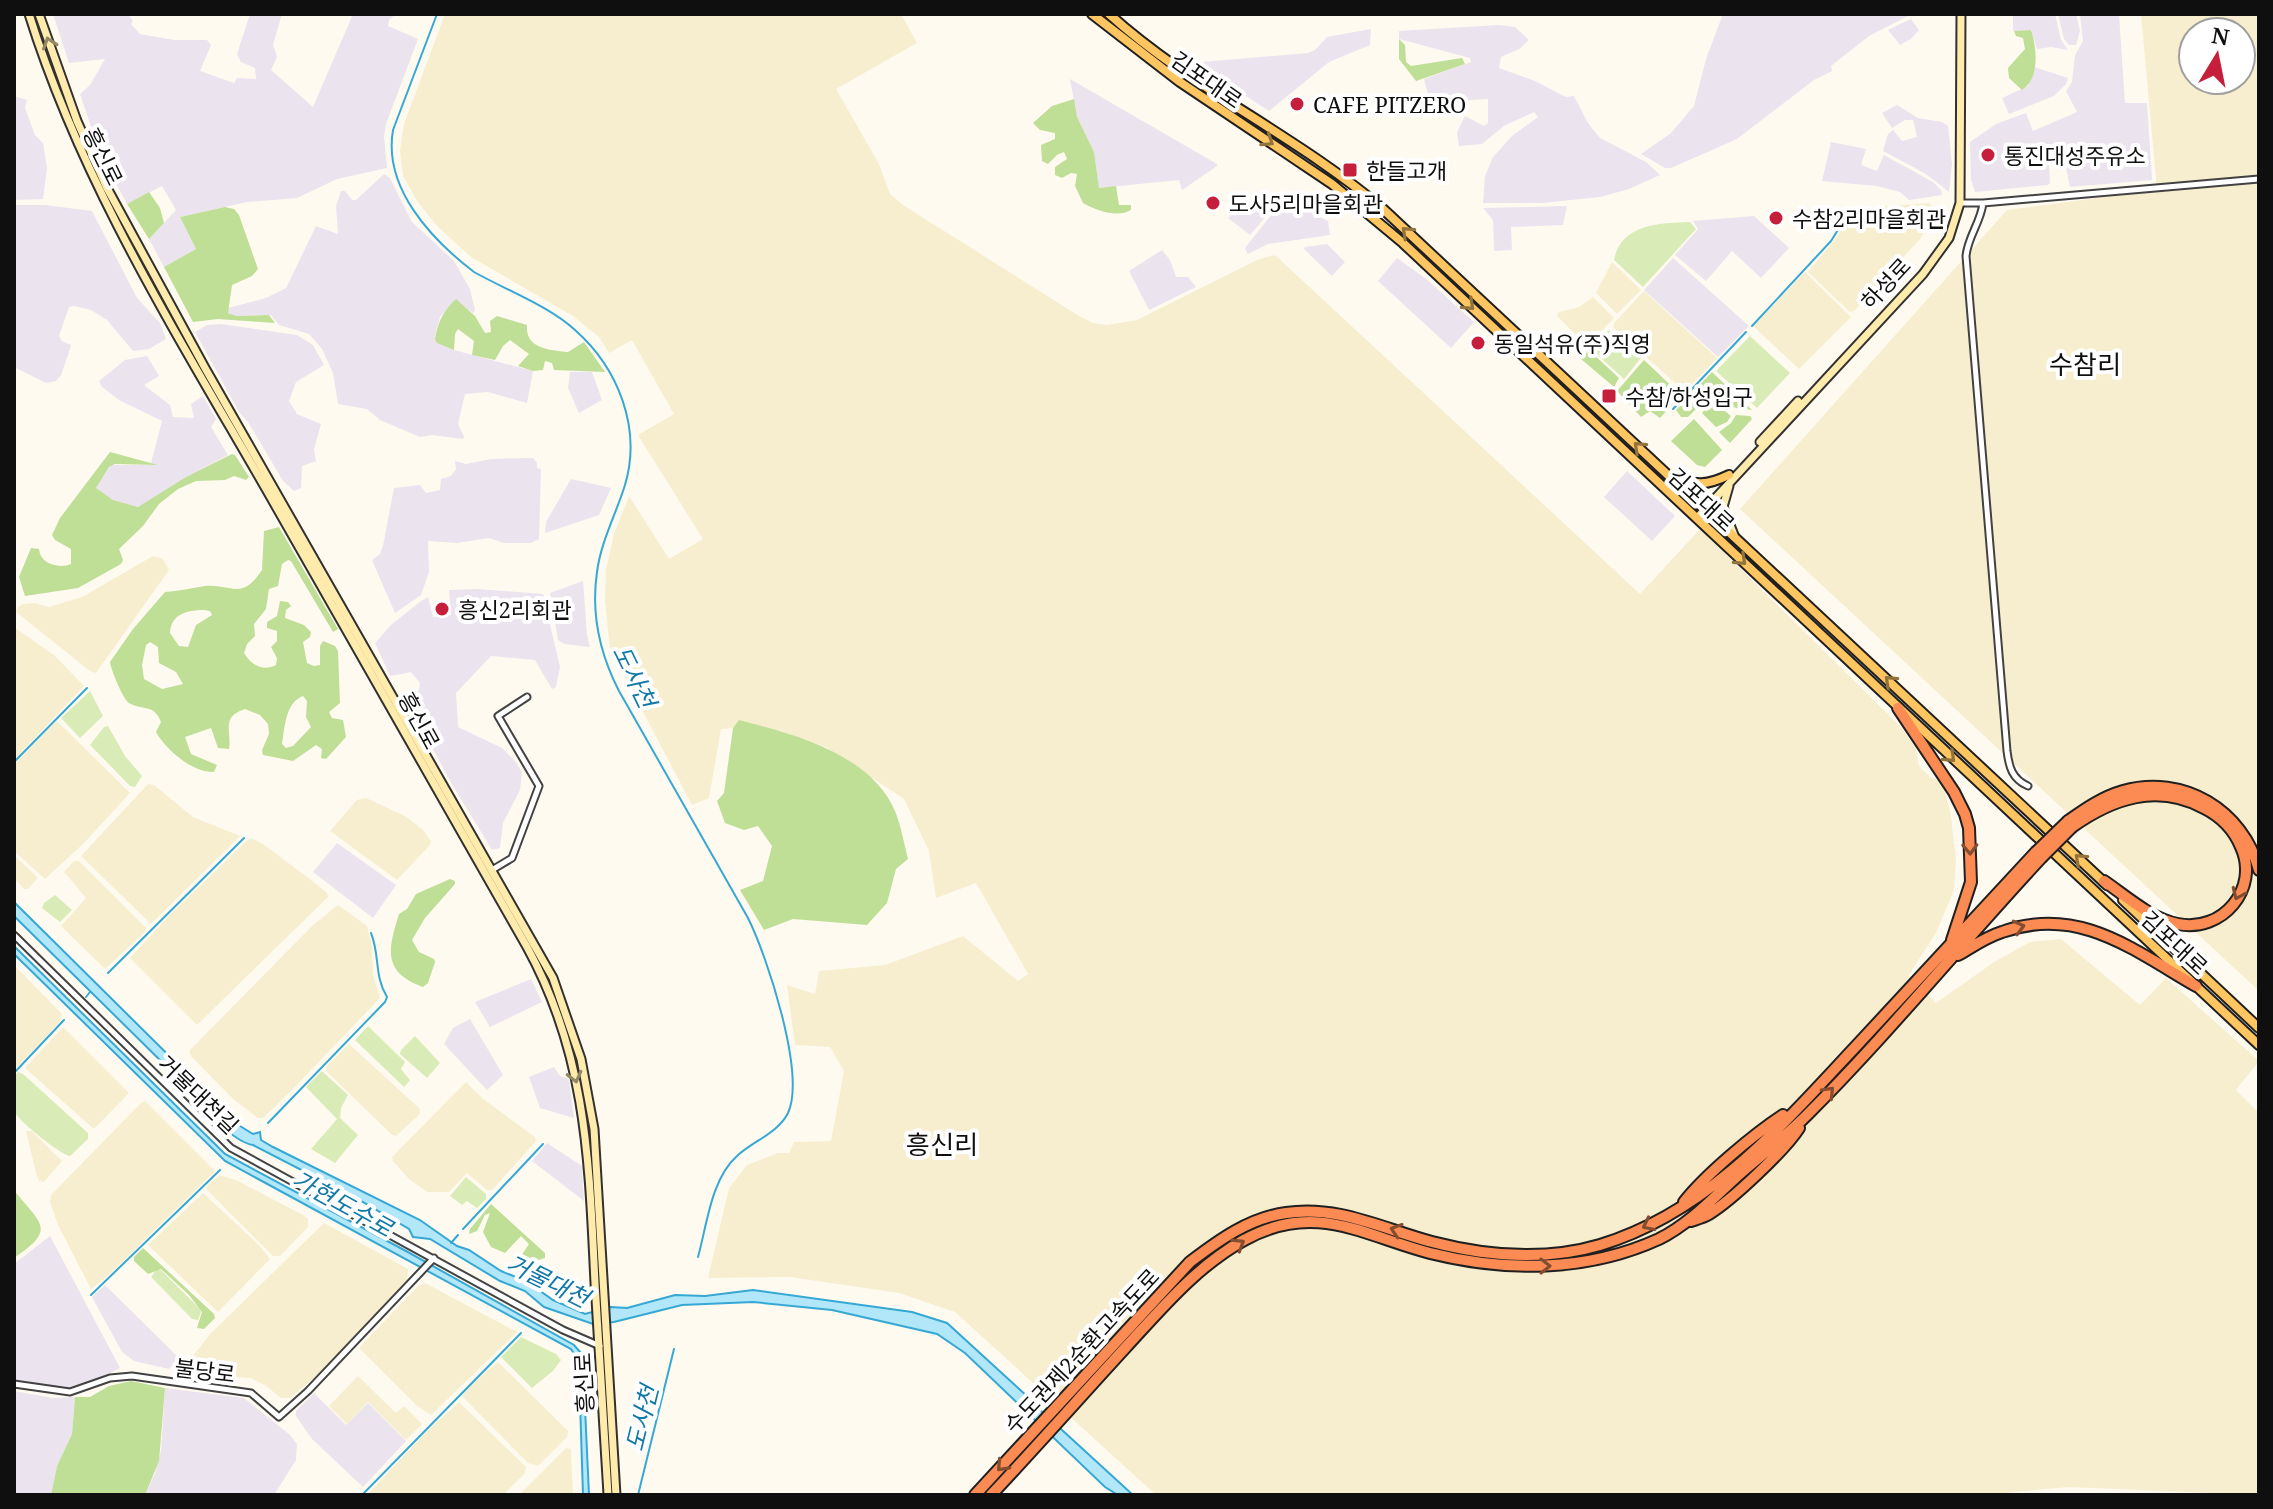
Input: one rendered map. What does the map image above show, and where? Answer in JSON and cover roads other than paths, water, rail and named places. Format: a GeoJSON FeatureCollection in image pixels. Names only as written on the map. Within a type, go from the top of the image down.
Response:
{"type":"FeatureCollection","features":[{"type":"Feature","properties":{"kind":"highway"},"geometry":{"type":"LineString","coordinates":[[1898,708],[1954,792],[1969,828],[1971,882],[1950,946]]}},
{"type":"Feature","properties":{"kind":"highway"},"geometry":{"type":"LineString","coordinates":[[2038,855],[2088,807],[2122,791],[2161,786],[2181,790],[2214,805],[2234,822],[2247,839],[2259,870]]}},
{"type":"Feature","properties":{"kind":"highway"},"geometry":{"type":"LineString","coordinates":[[2070,824],[2134,796],[2162,794],[2176,797],[2212,812],[2225,823],[2242,850],[2245,862],[2243,886],[2238,898],[2222,917],[2203,926],[2164,920],[2104,881]]}},
{"type":"Feature","properties":{"kind":"highway","name":"수도권제2순환고속도로"},"geometry":{"type":"LineString","coordinates":[[991,1495],[1061,1401],[1190,1262],[1247,1224],[1275,1215],[1312,1210],[1360,1218],[1434,1242],[1486,1252],[1550,1254],[1602,1244],[1651,1224],[1680,1207],[1727,1176],[2038,855]]}},
{"type":"Feature","properties":{"kind":"highway","name":"수도권제2순환고속도로"},"geometry":{"type":"LineString","coordinates":[[975,1495],[1070,1409],[1177,1291],[1244,1240],[1296,1222],[1320,1221],[1341,1224],[1429,1252],[1466,1260],[1542,1267],[1620,1253],[1661,1238],[1686,1223],[1805,1117],[1949,960],[2038,855]]}},
{"type":"Feature","properties":{"kind":"highway"},"geometry":{"type":"LineString","coordinates":[[1949,960],[1999,933],[2033,923],[2079,926],[2117,940],[2196,986]]}},
{"type":"Feature","properties":{"kind":"main road","name":"흥신로"},"geometry":{"type":"LineString","coordinates":[[29,14],[74,137],[159,302],[544,979],[569,1053],[585,1127],[601,1302]]}},
{"type":"Feature","properties":{"kind":"main road","name":"흥신로"},"geometry":{"type":"LineString","coordinates":[[39,14],[73,111],[107,188],[205,368],[548,967],[581,1059],[594,1129],[602,1332],[616,1495]]}},
{"type":"Feature","properties":{"kind":"main road","name":"김포대로"},"geometry":{"type":"LineString","coordinates":[[1092,14],[1180,82],[1354,201],[1542,372],[2259,1045]]}},
{"type":"Feature","properties":{"kind":"main road","name":"김포대로"},"geometry":{"type":"LineString","coordinates":[[1109,14],[1182,71],[1352,183],[1735,536],[2259,1028]]}},
{"type":"Feature","properties":{"kind":"main road","name":"하성로"},"geometry":{"type":"LineString","coordinates":[[1695,516],[1934,261],[1953,231],[1960,203],[1959,14]]}},
{"type":"Feature","properties":{"kind":"main road","name":"하성로"},"geometry":{"type":"LineString","coordinates":[[1730,478],[1919,273],[1946,236],[1956,202],[1958,179],[1955,77],[1959,14]]}},
{"type":"Feature","properties":{"kind":"main road"},"geometry":{"type":"LineString","coordinates":[[1660,467],[1695,485],[1730,478],[1723,507],[1735,536]]}},
{"type":"Feature","properties":{"kind":"main road","name":"흥신로"},"geometry":{"type":"LineString","coordinates":[[604,1347],[608,1495]]}},
{"type":"Feature","properties":{"kind":"street"},"geometry":{"type":"LineString","coordinates":[[1960,203],[2259,179]]}},
{"type":"Feature","properties":{"kind":"street"},"geometry":{"type":"LineString","coordinates":[[1983,203],[1981,218],[1967,248],[1966,266],[2007,751],[2011,772],[2028,786]]}},
{"type":"Feature","properties":{"kind":"street"},"geometry":{"type":"LineString","coordinates":[[492,870],[512,858],[539,786],[498,716],[527,697]]}},
{"type":"Feature","properties":{"kind":"street","name":"거물대천길"},"geometry":{"type":"LineString","coordinates":[[14,935],[231,1148],[434,1258]]}},
{"type":"Feature","properties":{"kind":"street"},"geometry":{"type":"LineString","coordinates":[[434,1258],[563,1330],[604,1347]]}},
{"type":"Feature","properties":{"kind":"street","name":"불당로"},"geometry":{"type":"LineString","coordinates":[[14,1384],[70,1392],[110,1378],[132,1376],[251,1393],[279,1417],[308,1391],[434,1258]]}},
{"type":"Feature","properties":{"kind":"water"},"geometry":{"type":"Polygon","coordinates":[[[14,902],[240,1126],[253,1134],[260,1132],[261,1140],[273,1147],[420,1220],[457,1246],[526,1281],[553,1300],[585,1314],[611,1307],[627,1308],[675,1295],[705,1296],[753,1290],[912,1312],[947,1323],[1028,1397],[1038,1397],[1038,1408],[1133,1495],[1118,1495],[1105,1487],[965,1353],[937,1334],[832,1310],[753,1302],[682,1305],[614,1322],[593,1324],[544,1307],[525,1291],[500,1281],[430,1239],[413,1237],[409,1229],[354,1197],[232,1135],[14,916],[14,902]]]}},
{"type":"Feature","properties":{"kind":"water"},"geometry":{"type":"Polygon","coordinates":[[[14,946],[225,1154],[574,1345],[581,1353],[583,1364],[589,1495],[583,1495],[579,1371],[571,1349],[225,1161],[14,954],[14,946]]]}},
{"type":"Feature","properties":{"kind":"waterway","name":"도사천"},"geometry":{"type":"LineString","coordinates":[[437,14],[393,130],[395,172],[414,210],[442,244],[474,272],[565,321],[590,345],[614,381],[628,421],[630,442],[625,485],[597,572],[595,603],[602,648],[619,691],[748,918],[765,959],[782,1015],[792,1071],[788,1113],[778,1126],[737,1156],[721,1177],[711,1203],[698,1257]]}},
{"type":"Feature","properties":{"kind":"waterway"},"geometry":{"type":"LineString","coordinates":[[1752,326],[1831,241],[1846,217]]}},
{"type":"Feature","properties":{"kind":"waterway"},"geometry":{"type":"LineString","coordinates":[[1673,409],[1746,332]]}},
{"type":"Feature","properties":{"kind":"waterway"},"geometry":{"type":"LineString","coordinates":[[14,762],[87,688]]}},
{"type":"Feature","properties":{"kind":"waterway"},"geometry":{"type":"LineString","coordinates":[[108,973],[244,838]]}},
{"type":"Feature","properties":{"kind":"waterway"},"geometry":{"type":"LineString","coordinates":[[268,1123],[385,1002],[387,997],[380,981],[371,933]]}},
{"type":"Feature","properties":{"kind":"waterway"},"geometry":{"type":"LineString","coordinates":[[86,997],[90,992]]}},
{"type":"Feature","properties":{"kind":"waterway"},"geometry":{"type":"LineString","coordinates":[[14,1073],[64,1020]]}},
{"type":"Feature","properties":{"kind":"waterway"},"geometry":{"type":"LineString","coordinates":[[463,1229],[543,1144]]}},
{"type":"Feature","properties":{"kind":"waterway"},"geometry":{"type":"LineString","coordinates":[[91,1295],[220,1170]]}},
{"type":"Feature","properties":{"kind":"waterway"},"geometry":{"type":"LineString","coordinates":[[451,1243],[458,1235]]}},
{"type":"Feature","properties":{"kind":"waterway"},"geometry":{"type":"LineString","coordinates":[[362,1495],[521,1333]]}},
{"type":"Feature","properties":{"kind":"waterway","name":"도사천"},"geometry":{"type":"LineString","coordinates":[[638,1495],[674,1349]]}},
{"type":"Feature","properties":{"kind":"place","name":"CAFE PITZERO"},"geometry":{"type":"Point","coordinates":[1297,104]}},
{"type":"Feature","properties":{"kind":"place","name":"통진대성주유소"},"geometry":{"type":"Point","coordinates":[1988,155]}},
{"type":"Feature","properties":{"kind":"place","name":"한들고개"},"geometry":{"type":"Point","coordinates":[1350,170]}},
{"type":"Feature","properties":{"kind":"place","name":"도사5리마을회관"},"geometry":{"type":"Point","coordinates":[1213,203]}},
{"type":"Feature","properties":{"kind":"place","name":"수참2리마을회관"},"geometry":{"type":"Point","coordinates":[1776,218]}},
{"type":"Feature","properties":{"kind":"place","name":"동일석유(주)직영"},"geometry":{"type":"Point","coordinates":[1478,343]}},
{"type":"Feature","properties":{"kind":"place","name":"수참/하성입구"},"geometry":{"type":"Point","coordinates":[1609,396]}},
{"type":"Feature","properties":{"kind":"place","name":"흥신2리회관"},"geometry":{"type":"Point","coordinates":[442,609]}},
{"type":"Feature","properties":{"kind":"district","name":"수참리"},"geometry":{"type":"Point","coordinates":[2085,364]}},
{"type":"Feature","properties":{"kind":"district","name":"흥신리"},"geometry":{"type":"Point","coordinates":[942,1144]}},
{"type":"Feature","properties":{"kind":"water label","name":"가현도수로"},"geometry":{"type":"Point","coordinates":[343,1203]}},
{"type":"Feature","properties":{"kind":"water label","name":"거물대천"},"geometry":{"type":"Point","coordinates":[548,1280]}}]}
